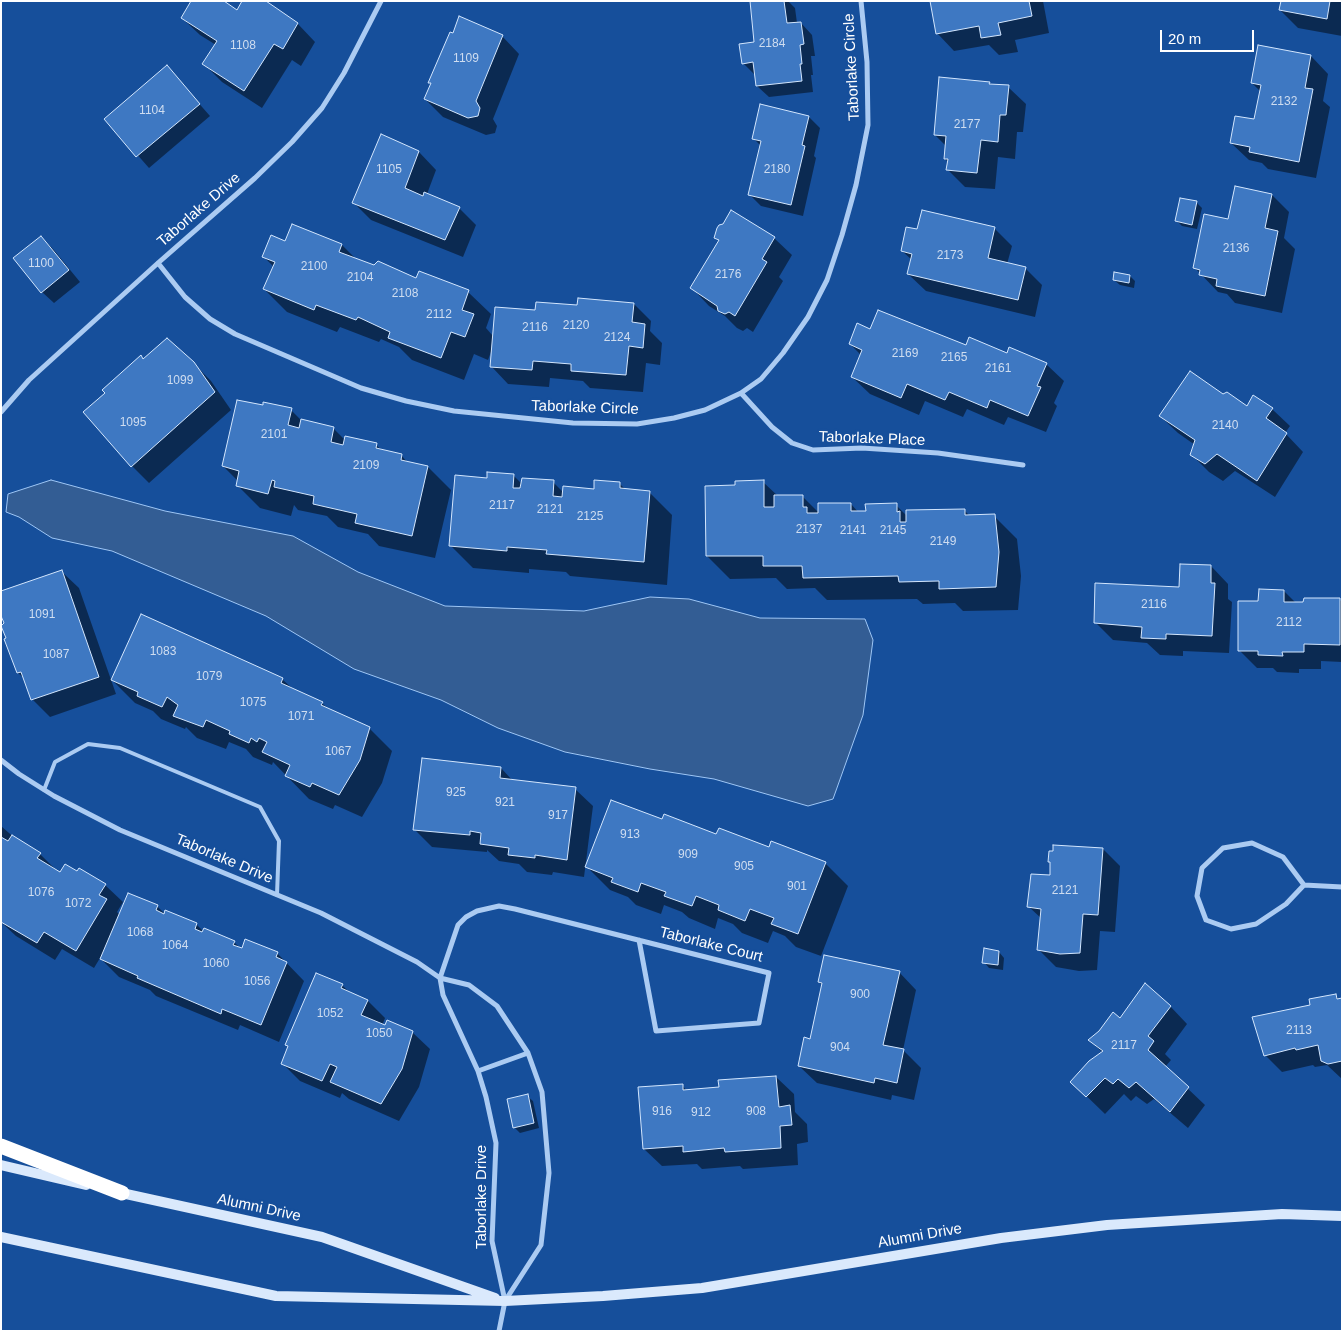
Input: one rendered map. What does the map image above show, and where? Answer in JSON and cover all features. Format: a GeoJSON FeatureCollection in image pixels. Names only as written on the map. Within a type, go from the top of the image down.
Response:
{"type":"FeatureCollection","features":[{"type":"Feature","properties":{"kind":"highway"},"geometry":{"type":"LineString","coordinates":[[1,1146],[122,1194]]}},
{"type":"Feature","properties":{"kind":"main road","name":"Alumni Drive"},"geometry":{"type":"LineString","coordinates":[[1,1165],[122,1194],[322,1237],[505,1301]]}},
{"type":"Feature","properties":{"kind":"main road","name":"Alumni Drive"},"geometry":{"type":"LineString","coordinates":[[1,1237],[276,1296],[505,1301],[604,1296],[702,1288],[1001,1238],[1107,1225],[1282,1214],[1342,1216]]}},
{"type":"Feature","properties":{"kind":"street","name":"Taborlake Drive"},"geometry":{"type":"LineString","coordinates":[[1,412],[30,380],[158,263],[255,178],[292,142],[322,108],[344,73],[382,1]]}},
{"type":"Feature","properties":{"kind":"street","name":"Taborlake Circle"},"geometry":{"type":"LineString","coordinates":[[158,263],[185,297],[210,319],[234,334],[361,388],[406,401],[454,411],[573,423],[637,424],[674,418],[705,410],[741,393],[761,379],[808,317],[827,280],[856,185],[868,125],[868,62],[861,1]]}},
{"type":"Feature","properties":{"kind":"street","name":"Taborlake Place"},"geometry":{"type":"LineString","coordinates":[[741,393],[772,427],[792,443],[813,450],[862,448],[938,453],[1023,465]]}},
{"type":"Feature","properties":{"kind":"street","name":"Taborlake Drive"},"geometry":{"type":"LineString","coordinates":[[1,760],[44,790],[120,830],[321,913],[417,962],[440,978],[469,984],[496,1006],[528,1053],[542,1092],[550,1173],[541,1245],[505,1301]]}},
{"type":"Feature","properties":{"kind":"street"},"geometry":{"type":"LineString","coordinates":[[1304,885],[1283,857],[1252,842],[1223,848],[1202,868],[1196,896],[1206,920],[1231,929],[1256,924],[1286,904],[1304,885],[1342,887]]}},
{"type":"Feature","properties":{"kind":"street","name":"Taborlake Court"},"geometry":{"type":"LineString","coordinates":[[440,978],[458,925],[466,917],[477,910],[498,906],[516,908],[769,973],[759,1023],[656,1031],[639,940]]}},
{"type":"Feature","properties":{"kind":"street","name":"Taborlake Drive"},"geometry":{"type":"LineString","coordinates":[[440,978],[443,995],[478,1071],[496,1143],[492,1241],[505,1301]]}},
{"type":"Feature","properties":{"kind":"street"},"geometry":{"type":"LineString","coordinates":[[478,1071],[528,1053]]}},
{"type":"Feature","properties":{"kind":"street"},"geometry":{"type":"LineString","coordinates":[[499,1331],[505,1301]]}},
{"type":"Feature","properties":{"kind":"lane"},"geometry":{"type":"LineString","coordinates":[[44,790],[55,762],[88,744],[120,748],[260,807],[279,841],[278,895]]}},
{"type":"Feature","properties":{"kind":"water"},"geometry":{"type":"Polygon","coordinates":[[[51,480],[165,511],[293,536],[358,572],[445,606],[584,611],[650,597],[689,599],[760,618],[865,619],[873,640],[863,715],[833,799],[808,806],[714,779],[650,769],[565,752],[498,728],[441,700],[354,669],[266,616],[112,551],[52,538],[19,517],[6,512],[8,494],[51,480]]]}},
{"type":"Feature","properties":{"kind":"building"},"geometry":{"type":"Polygon","coordinates":[[[191,1],[224,1],[237,10],[242,1],[266,1],[298,23],[283,49],[274,44],[244,91],[202,64],[217,41],[181,18],[191,1]]]}},
{"type":"Feature","properties":{"kind":"building"},"geometry":{"type":"Polygon","coordinates":[[[750,1],[784,1],[787,23],[801,22],[804,44],[800,45],[802,81],[756,86],[753,62],[742,64],[739,44],[754,42],[750,1]]]}},
{"type":"Feature","properties":{"kind":"building"},"geometry":{"type":"Polygon","coordinates":[[[930,1],[1029,1],[1032,16],[998,23],[1001,35],[981,38],[979,26],[936,34],[930,1]]]}},
{"type":"Feature","properties":{"kind":"building"},"geometry":{"type":"Polygon","coordinates":[[[1281,1],[1330,1],[1327,19],[1279,10],[1281,1]]]}},
{"type":"Feature","properties":{"kind":"building"},"geometry":{"type":"Polygon","coordinates":[[[459,16],[503,35],[476,101],[480,108],[478,116],[468,118],[424,99],[431,83],[428,83],[450,32],[453,33],[459,16]]]}},
{"type":"Feature","properties":{"kind":"building"},"geometry":{"type":"Polygon","coordinates":[[[1258,45],[1311,55],[1305,88],[1313,89],[1299,162],[1249,152],[1250,147],[1230,143],[1235,116],[1254,119],[1261,85],[1251,83],[1258,45]]]}},
{"type":"Feature","properties":{"kind":"building"},"geometry":{"type":"Polygon","coordinates":[[[167,65],[200,104],[136,157],[104,119],[167,65]]]}},
{"type":"Feature","properties":{"kind":"building"},"geometry":{"type":"Polygon","coordinates":[[[939,77],[1009,85],[1006,115],[1000,115],[998,142],[981,140],[977,173],[946,170],[948,159],[944,159],[946,136],[934,135],[939,77]]]}},
{"type":"Feature","properties":{"kind":"building"},"geometry":{"type":"Polygon","coordinates":[[[760,104],[809,116],[802,145],[805,146],[791,205],[748,195],[761,141],[752,139],[760,104]]]}},
{"type":"Feature","properties":{"kind":"building"},"geometry":{"type":"Polygon","coordinates":[[[381,134],[419,151],[405,188],[423,196],[424,192],[460,207],[445,240],[352,203],[381,134]]]}},
{"type":"Feature","properties":{"kind":"building"},"geometry":{"type":"Polygon","coordinates":[[[1235,186],[1272,194],[1265,228],[1278,231],[1265,296],[1216,286],[1217,279],[1199,275],[1200,270],[1193,268],[1204,214],[1228,219],[1235,186]]]}},
{"type":"Feature","properties":{"kind":"building"},"geometry":{"type":"Polygon","coordinates":[[[1180,198],[1197,201],[1192,225],[1175,221],[1180,198]]]}},
{"type":"Feature","properties":{"kind":"building"},"geometry":{"type":"Polygon","coordinates":[[[731,210],[775,237],[762,259],[767,262],[735,316],[729,312],[725,314],[718,311],[717,306],[690,288],[719,240],[714,238],[717,228],[723,224],[731,210]]]}},
{"type":"Feature","properties":{"kind":"building"},"geometry":{"type":"Polygon","coordinates":[[[922,210],[995,227],[988,258],[1026,267],[1018,300],[907,274],[912,254],[901,251],[906,227],[917,229],[922,210]]]}},
{"type":"Feature","properties":{"kind":"building"},"geometry":{"type":"Polygon","coordinates":[[[292,224],[342,244],[339,252],[374,265],[378,261],[416,278],[419,271],[469,290],[462,310],[474,314],[465,337],[451,332],[441,358],[388,338],[390,332],[358,317],[356,320],[316,305],[314,310],[263,289],[275,262],[262,257],[271,235],[285,241],[292,224]]]}},
{"type":"Feature","properties":{"kind":"building"},"geometry":{"type":"Polygon","coordinates":[[[41,236],[69,270],[41,293],[13,258],[41,236]]]}},
{"type":"Feature","properties":{"kind":"building"},"geometry":{"type":"Polygon","coordinates":[[[1114,272],[1130,275],[1129,283],[1113,280],[1114,272]]]}},
{"type":"Feature","properties":{"kind":"building"},"geometry":{"type":"Polygon","coordinates":[[[578,298],[634,303],[632,322],[645,324],[643,348],[629,346],[626,375],[571,371],[571,364],[533,361],[532,370],[490,367],[495,307],[535,310],[536,302],[577,305],[578,298]]]}},
{"type":"Feature","properties":{"kind":"building"},"geometry":{"type":"Polygon","coordinates":[[[878,310],[966,345],[969,337],[1007,353],[1009,347],[1047,363],[1037,386],[1041,387],[1028,416],[990,400],[987,408],[949,392],[945,400],[907,384],[901,398],[851,377],[862,350],[849,344],[857,323],[870,329],[878,310]]]}},
{"type":"Feature","properties":{"kind":"building"},"geometry":{"type":"Polygon","coordinates":[[[167,338],[194,362],[215,392],[131,467],[83,412],[105,393],[102,390],[141,355],[143,359],[167,338]]]}},
{"type":"Feature","properties":{"kind":"building"},"geometry":{"type":"Polygon","coordinates":[[[1190,371],[1223,394],[1227,392],[1247,406],[1253,395],[1273,408],[1266,418],[1287,433],[1257,481],[1217,454],[1205,464],[1190,455],[1195,440],[1159,416],[1190,371]]]}},
{"type":"Feature","properties":{"kind":"building"},"geometry":{"type":"Polygon","coordinates":[[[237,400],[263,405],[263,402],[292,408],[288,425],[299,428],[301,419],[334,427],[331,442],[343,445],[345,436],[377,443],[376,448],[402,454],[401,460],[428,466],[412,536],[355,523],[357,514],[313,504],[314,496],[274,487],[275,481],[272,480],[268,494],[236,486],[239,471],[222,466],[237,400]]]}},
{"type":"Feature","properties":{"kind":"building"},"geometry":{"type":"Polygon","coordinates":[[[487,472],[514,474],[513,488],[520,488],[522,478],[554,480],[553,496],[562,497],[563,486],[594,489],[594,480],[620,482],[620,488],[650,491],[644,562],[546,554],[547,550],[507,547],[507,551],[449,546],[455,475],[487,478],[487,472]]]}},
{"type":"Feature","properties":{"kind":"building"},"geometry":{"type":"Polygon","coordinates":[[[764,480],[764,507],[774,507],[774,495],[803,495],[803,507],[807,507],[807,513],[818,513],[818,503],[851,503],[851,511],[866,511],[865,504],[897,503],[897,512],[900,511],[900,522],[906,522],[906,510],[965,509],[965,515],[995,514],[999,552],[996,587],[939,589],[939,581],[899,582],[898,576],[803,578],[802,566],[763,566],[763,556],[706,556],[705,486],[735,485],[735,481],[764,480]]]}},
{"type":"Feature","properties":{"kind":"building"},"geometry":{"type":"Polygon","coordinates":[[[1180,564],[1211,565],[1211,583],[1215,583],[1212,636],[1166,634],[1166,639],[1141,638],[1142,627],[1094,623],[1095,583],[1179,587],[1180,564]]]}},
{"type":"Feature","properties":{"kind":"building"},"geometry":{"type":"Polygon","coordinates":[[[62,570],[99,677],[31,700],[21,672],[17,673],[4,639],[6,638],[1,626],[4,623],[1,616],[1,591],[62,570]]]}},
{"type":"Feature","properties":{"kind":"building"},"geometry":{"type":"Polygon","coordinates":[[[1259,589],[1284,590],[1284,602],[1303,602],[1304,598],[1340,598],[1340,645],[1304,644],[1304,652],[1282,652],[1283,656],[1258,655],[1258,651],[1238,651],[1238,601],[1258,601],[1259,589]]]}},
{"type":"Feature","properties":{"kind":"building"},"geometry":{"type":"Polygon","coordinates":[[[141,614],[283,678],[281,683],[323,702],[321,705],[370,727],[360,760],[339,795],[312,783],[310,787],[285,776],[290,765],[262,752],[267,742],[259,738],[257,742],[251,738],[249,743],[229,734],[230,731],[206,720],[203,727],[173,716],[178,705],[167,697],[162,707],[137,696],[138,692],[111,680],[141,614]]]}},
{"type":"Feature","properties":{"kind":"building"},"geometry":{"type":"Polygon","coordinates":[[[422,758],[501,767],[500,778],[576,787],[567,860],[535,855],[535,858],[508,855],[509,848],[480,844],[481,833],[470,831],[470,835],[413,830],[422,758]]]}},
{"type":"Feature","properties":{"kind":"building"},"geometry":{"type":"Polygon","coordinates":[[[611,800],[662,819],[664,814],[716,834],[719,828],[769,847],[771,841],[826,862],[798,934],[771,924],[774,918],[750,909],[745,921],[718,910],[719,905],[696,896],[692,906],[664,896],[666,892],[641,883],[638,892],[611,882],[613,878],[585,867],[611,800]]]}},
{"type":"Feature","properties":{"kind":"building"},"geometry":{"type":"Polygon","coordinates":[[[12,835],[41,853],[37,858],[60,872],[65,864],[77,871],[79,868],[106,884],[99,895],[107,899],[76,951],[44,932],[37,943],[1,922],[1,837],[8,841],[12,835]]]}},
{"type":"Feature","properties":{"kind":"building"},"geometry":{"type":"Polygon","coordinates":[[[1053,845],[1103,848],[1098,915],[1083,914],[1080,953],[1060,954],[1037,950],[1041,909],[1027,907],[1031,874],[1050,875],[1049,851],[1053,851],[1053,845]]]}},
{"type":"Feature","properties":{"kind":"building"},"geometry":{"type":"Polygon","coordinates":[[[128,893],[158,905],[156,910],[164,914],[165,910],[197,923],[195,929],[202,932],[204,928],[235,941],[233,945],[242,948],[245,939],[278,952],[276,957],[287,962],[261,1025],[222,1009],[221,1014],[137,978],[138,976],[100,959],[128,893]]]}},
{"type":"Feature","properties":{"kind":"building"},"geometry":{"type":"Polygon","coordinates":[[[984,948],[999,951],[998,965],[982,963],[984,948]]]}},
{"type":"Feature","properties":{"kind":"building"},"geometry":{"type":"Polygon","coordinates":[[[824,955],[900,971],[883,1045],[904,1049],[897,1083],[875,1078],[874,1083],[798,1066],[804,1037],[810,1039],[822,983],[818,982],[824,955]]]}},
{"type":"Feature","properties":{"kind":"building"},"geometry":{"type":"Polygon","coordinates":[[[316,973],[343,984],[341,988],[368,1000],[361,1015],[385,1025],[387,1020],[413,1031],[402,1069],[381,1104],[330,1082],[337,1067],[330,1064],[322,1081],[281,1064],[288,1046],[285,1045],[316,973]]]}},
{"type":"Feature","properties":{"kind":"building"},"geometry":{"type":"Polygon","coordinates":[[[1145,983],[1171,1006],[1148,1036],[1154,1041],[1148,1050],[1189,1087],[1170,1112],[1136,1082],[1129,1088],[1118,1079],[1113,1084],[1105,1078],[1086,1097],[1070,1082],[1089,1061],[1103,1051],[1088,1040],[1099,1031],[1113,1012],[1120,1018],[1145,983]]]}},
{"type":"Feature","properties":{"kind":"building"},"geometry":{"type":"Polygon","coordinates":[[[1336,994],[1337,999],[1342,998],[1342,1061],[1328,1064],[1321,1061],[1318,1045],[1296,1050],[1295,1048],[1264,1056],[1252,1017],[1310,1005],[1309,999],[1336,994]]]}},
{"type":"Feature","properties":{"kind":"building"},"geometry":{"type":"Polygon","coordinates":[[[776,1076],[779,1107],[790,1105],[792,1125],[780,1126],[781,1148],[725,1152],[724,1148],[683,1152],[683,1146],[643,1149],[638,1087],[683,1084],[683,1090],[719,1087],[718,1080],[776,1076]]]}},
{"type":"Feature","properties":{"kind":"building"},"geometry":{"type":"Polygon","coordinates":[[[528,1094],[534,1123],[513,1128],[507,1099],[528,1094]]]}}]}
